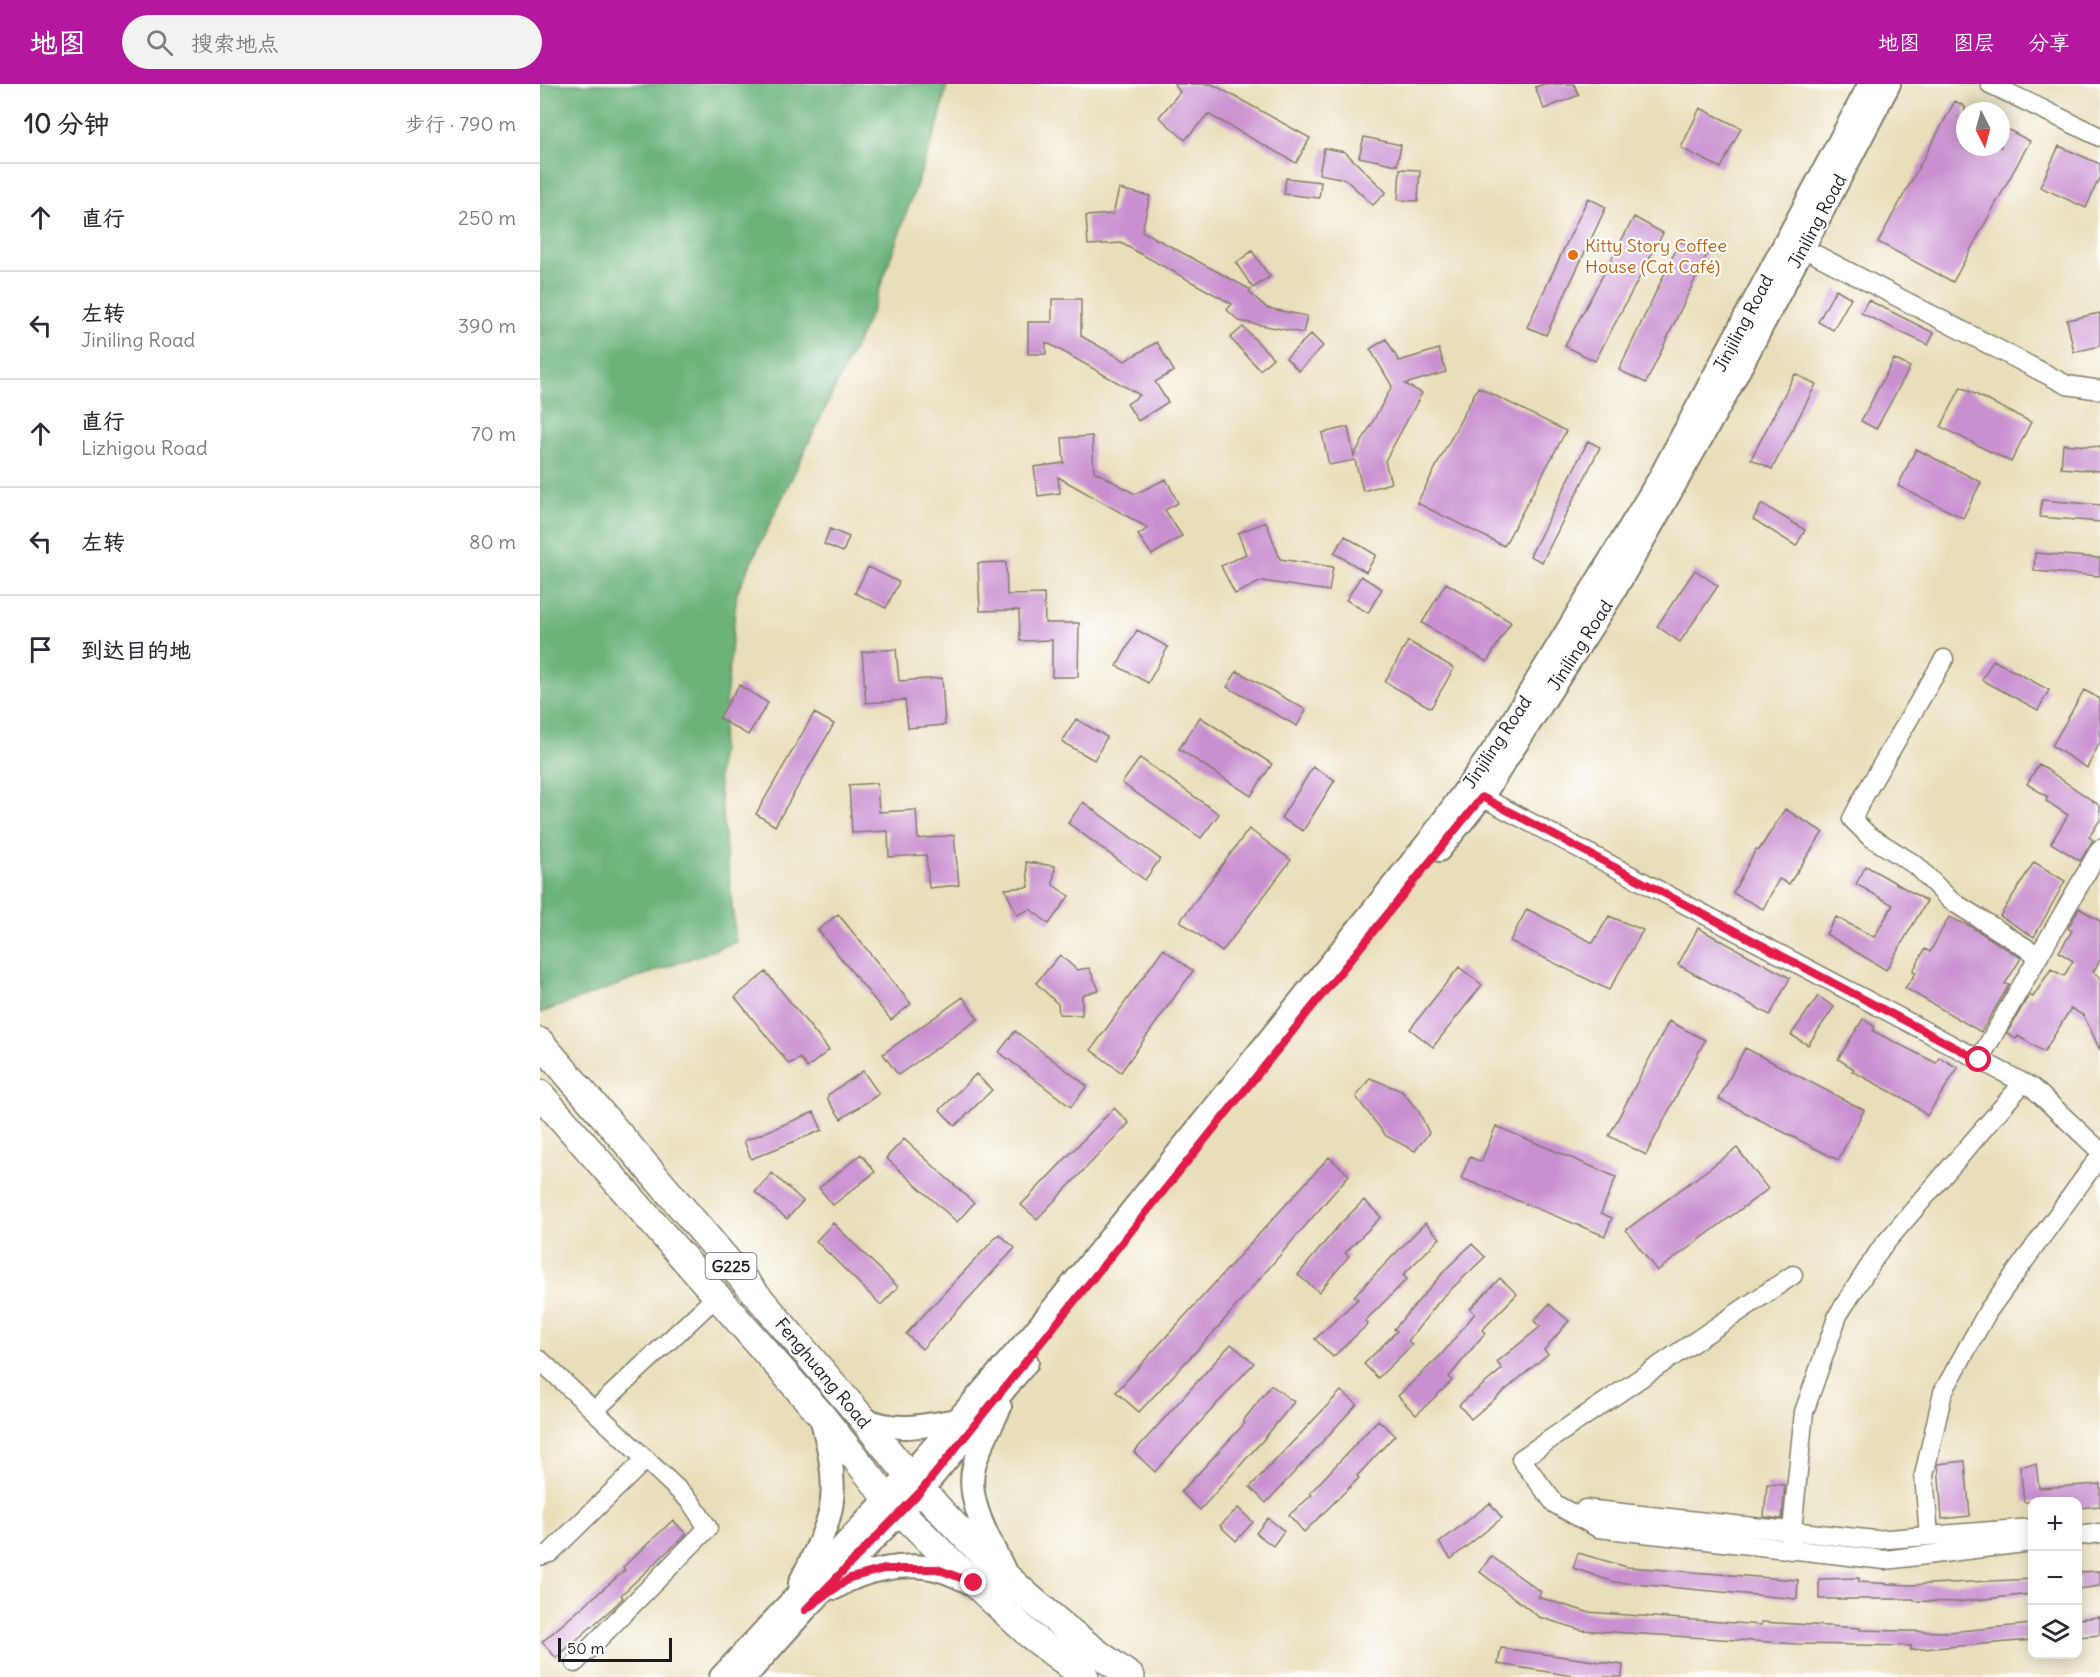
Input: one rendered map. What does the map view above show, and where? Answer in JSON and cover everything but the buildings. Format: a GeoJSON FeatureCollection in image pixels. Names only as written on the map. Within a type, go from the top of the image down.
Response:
{"type":"FeatureCollection","features":[{"type":"Feature","properties":{"kind":"highway","name":"Fenghuang Road"},"geometry":{"type":"LineString","coordinates":[[540,1042],[862,1418],[914,1484],[1008,1579],[1082,1643],[1131,1677]]}},
{"type":"Feature","properties":{"kind":"highway","name":"Fenghuang Road"},"geometry":{"type":"LineString","coordinates":[[540,1094],[821,1415],[894,1505],[1030,1635],[1085,1677]]}},
{"type":"Feature","properties":{"kind":"main road","name":"Jinjiling Road"},"geometry":{"type":"LineString","coordinates":[[914,1484],[957,1420],[1035,1331],[1428,842],[1502,738],[1658,481],[1870,84]]}},
{"type":"Feature","properties":{"kind":"main road","name":"Jiniling Road"},"geometry":{"type":"LineString","coordinates":[[914,1484],[1013,1380],[1482,797],[1612,595],[1729,389],[1888,84]]}},
{"type":"Feature","properties":{"kind":"main road"},"geometry":{"type":"LineString","coordinates":[[1008,1579],[981,1519],[973,1488],[974,1467],[1013,1380]]}},
{"type":"Feature","properties":{"kind":"main road"},"geometry":{"type":"LineString","coordinates":[[745,1677],[798,1606],[832,1502],[831,1463],[821,1415]]}},
{"type":"Feature","properties":{"kind":"main road"},"geometry":{"type":"LineString","coordinates":[[862,1418],[883,1427],[910,1427],[957,1420]]}},
{"type":"Feature","properties":{"kind":"main road"},"geometry":{"type":"LineString","coordinates":[[721,1677],[798,1606],[914,1484]]}},
{"type":"Feature","properties":{"kind":"main road"},"geometry":{"type":"LineString","coordinates":[[798,1606],[850,1578],[884,1569],[937,1569],[974,1583]]}},
{"type":"Feature","properties":{"kind":"street"},"geometry":{"type":"LineString","coordinates":[[1990,84],[2100,137]]}},
{"type":"Feature","properties":{"kind":"street"},"geometry":{"type":"LineString","coordinates":[[1803,248],[2067,385],[2100,390]]}},
{"type":"Feature","properties":{"kind":"street"},"geometry":{"type":"LineString","coordinates":[[1944,659],[1864,794],[1852,819],[1869,836],[1917,866],[1950,900],[2039,956]]}},
{"type":"Feature","properties":{"kind":"street"},"geometry":{"type":"LineString","coordinates":[[1482,797],[2033,1088],[2100,1151]]}},
{"type":"Feature","properties":{"kind":"street"},"geometry":{"type":"LineString","coordinates":[[1979,1060],[2100,849]]}},
{"type":"Feature","properties":{"kind":"street"},"geometry":{"type":"LineString","coordinates":[[1791,1550],[1804,1412],[1838,1315],[1881,1248],[2023,1083]]}},
{"type":"Feature","properties":{"kind":"street"},"geometry":{"type":"LineString","coordinates":[[1929,1536],[1924,1475],[1943,1392],[1988,1311],[2100,1156]]}},
{"type":"Feature","properties":{"kind":"street"},"geometry":{"type":"LineString","coordinates":[[1793,1275],[1521,1459],[1555,1504],[1598,1528],[1885,1560],[2028,1542]]}},
{"type":"Feature","properties":{"kind":"street"},"geometry":{"type":"LineString","coordinates":[[595,1410],[717,1296]]}},
{"type":"Feature","properties":{"kind":"street"},"geometry":{"type":"LineString","coordinates":[[540,1360],[690,1501],[708,1528],[575,1663]]}},
{"type":"Feature","properties":{"kind":"street"},"geometry":{"type":"LineString","coordinates":[[540,1556],[550,1553],[646,1459]]}},
{"type":"Feature","properties":{"kind":"street"},"geometry":{"type":"LineString","coordinates":[[1586,1509],[1875,1540],[2028,1528]]}},
{"type":"Feature","properties":{"kind":"street"},"geometry":{"type":"LineString","coordinates":[[2082,1524],[2100,1522]]}},
{"type":"Feature","properties":{"kind":"street"},"geometry":{"type":"LineString","coordinates":[[2082,1535],[2100,1533]]}},
{"type":"Feature","properties":{"kind":"green space"},"geometry":{"type":"Polygon","coordinates":[[[540,84],[947,84],[939,121],[871,313],[737,592],[718,776],[736,942],[540,1013],[540,84]]]}},
{"type":"Feature","properties":{"kind":"place","name":"Kitty Story Coffee House (Cat Café)"},"geometry":{"type":"Point","coordinates":[1573,255]}},
{"type":"Feature","properties":{"kind":"route"},"geometry":{"type":"LineString","coordinates":[[974,1583],[937,1569],[909,1567],[884,1569],[850,1578],[805,1610],[921,1491],[1482,797],[1979,1060]]}}]}
